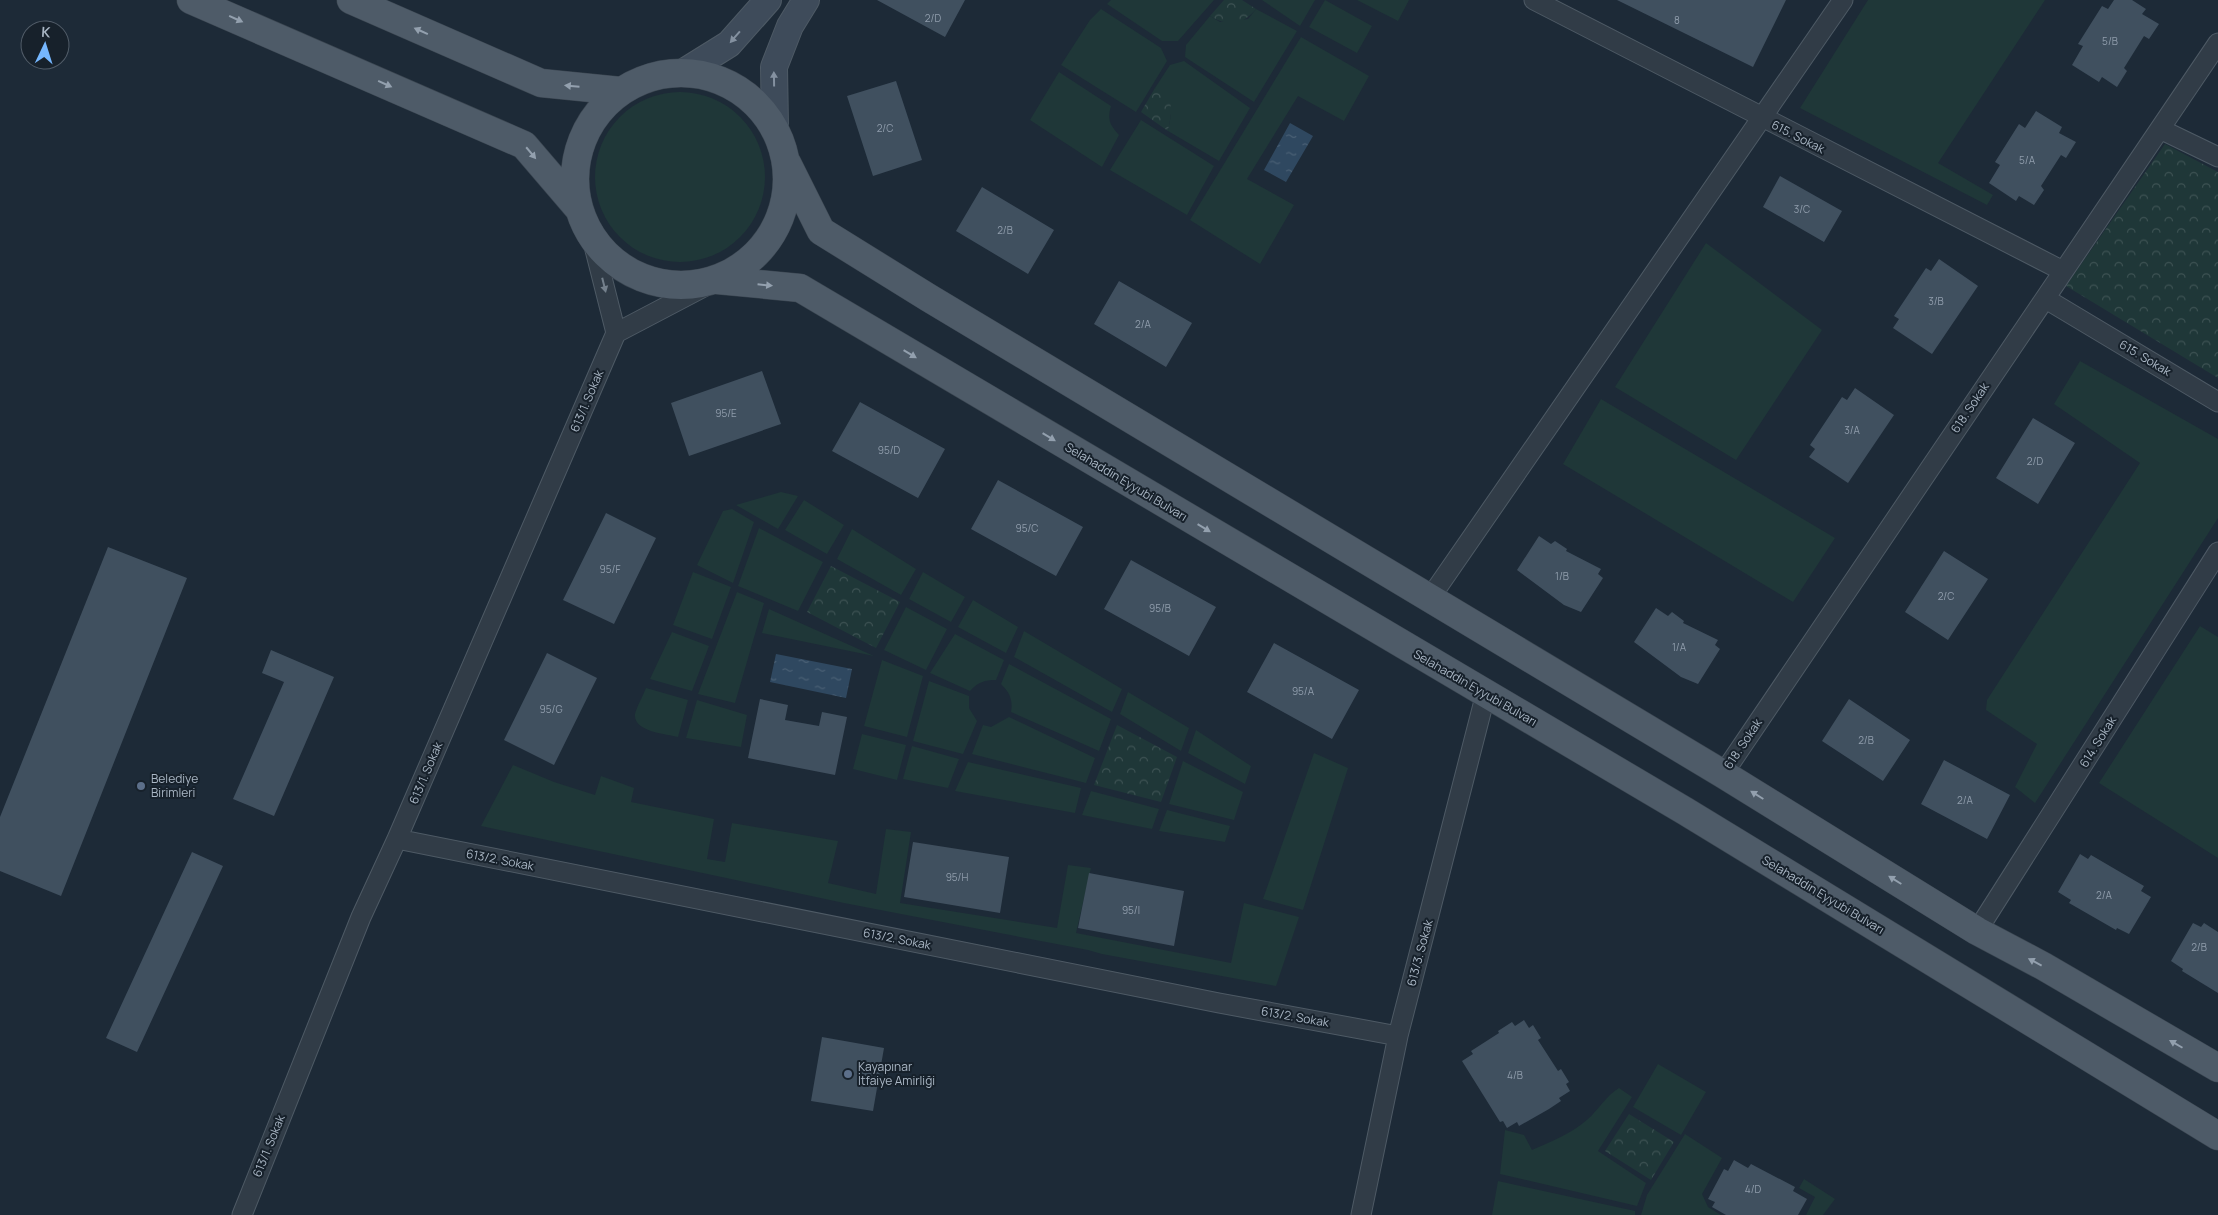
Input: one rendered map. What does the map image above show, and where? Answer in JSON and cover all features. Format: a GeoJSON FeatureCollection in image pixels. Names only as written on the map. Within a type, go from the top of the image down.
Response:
{"type":"FeatureCollection","features":[{"type":"Feature","properties":{"kind":"main road"},"geometry":{"type":"LineString","coordinates":[[191,0],[524,145],[578,208],[592,238],[614,263],[644,279],[680,286],[717,280],[749,262],[773,234],[786,199],[787,163]]}},
{"type":"Feature","properties":{"kind":"main road"},"geometry":{"type":"LineString","coordinates":[[350,0],[541,84],[621,91]]}},
{"type":"Feature","properties":{"kind":"main road"},"geometry":{"type":"LineString","coordinates":[[684,72],[729,44],[768,0]]}},
{"type":"Feature","properties":{"kind":"main road"},"geometry":{"type":"LineString","coordinates":[[806,0],[790,26],[774,67],[775,128],[787,163],[821,231],[929,298],[1723,774],[1977,931],[2043,966],[2218,1068]]}},
{"type":"Feature","properties":{"kind":"main road"},"geometry":{"type":"LineString","coordinates":[[578,208],[574,175],[580,142],[596,113],[621,91],[651,76],[684,72],[720,80],[752,99],[775,128]]}},
{"type":"Feature","properties":{"kind":"main road","name":"Selahaddin Eyyubi Bulvarı"},"geometry":{"type":"LineString","coordinates":[[717,280],[800,288],[1685,811],[2218,1136]]}},
{"type":"Feature","properties":{"kind":"street","name":"615. Sokak"},"geometry":{"type":"LineString","coordinates":[[1534,0],[1763,119],[2063,271]]}},
{"type":"Feature","properties":{"kind":"street"},"geometry":{"type":"LineString","coordinates":[[1430,598],[1763,119],[1843,0]]}},
{"type":"Feature","properties":{"kind":"street","name":"618. Sokak"},"geometry":{"type":"LineString","coordinates":[[1723,774],[2218,43]]}},
{"type":"Feature","properties":{"kind":"street"},"geometry":{"type":"LineString","coordinates":[[2160,129],[2218,157]]}},
{"type":"Feature","properties":{"kind":"street"},"geometry":{"type":"LineString","coordinates":[[592,238],[616,333],[717,280]]}},
{"type":"Feature","properties":{"kind":"street","name":"615. Sokak"},"geometry":{"type":"LineString","coordinates":[[2046,299],[2218,402]]}},
{"type":"Feature","properties":{"kind":"street","name":"613/1. Sokak"},"geometry":{"type":"LineString","coordinates":[[242,1215],[361,917],[397,839],[616,333]]}},
{"type":"Feature","properties":{"kind":"street","name":"614. Sokak"},"geometry":{"type":"LineString","coordinates":[[1977,931],[2218,552]]}},
{"type":"Feature","properties":{"kind":"street","name":"613/3. Sokak"},"geometry":{"type":"LineString","coordinates":[[1361,1215],[1398,1036],[1486,693]]}},
{"type":"Feature","properties":{"kind":"street","name":"613/2. Sokak"},"geometry":{"type":"LineString","coordinates":[[397,839],[1209,1001],[1398,1036]]}},
{"type":"Feature","properties":{"kind":"green space"},"geometry":{"type":"Polygon","coordinates":[[[1111,0],[1214,0],[1178,41],[1162,41],[1107,4],[1111,0]]]}},
{"type":"Feature","properties":{"kind":"green space"},"geometry":{"type":"Polygon","coordinates":[[[1224,0],[1242,0],[1256,9],[1246,18],[1235,23],[1223,22],[1210,16],[1224,0]]]}},
{"type":"Feature","properties":{"kind":"green space"},"geometry":{"type":"Polygon","coordinates":[[[1262,0],[1315,0],[1300,26],[1262,0]]]}},
{"type":"Feature","properties":{"kind":"green space"},"geometry":{"type":"Polygon","coordinates":[[[1325,0],[1372,26],[1357,53],[1309,27],[1325,0]]]}},
{"type":"Feature","properties":{"kind":"green space"},"geometry":{"type":"Polygon","coordinates":[[[1357,0],[1409,0],[1398,21],[1357,0]]]}},
{"type":"Feature","properties":{"kind":"green space"},"geometry":{"type":"Polygon","coordinates":[[[1868,0],[2045,0],[1938,163],[1993,195],[1987,205],[1800,108],[1868,0]]]}},
{"type":"Feature","properties":{"kind":"green space"},"geometry":{"type":"Polygon","coordinates":[[[1101,9],[1161,48],[1167,61],[1136,112],[1061,65],[1090,20],[1101,9]]]}},
{"type":"Feature","properties":{"kind":"green space"},"geometry":{"type":"Polygon","coordinates":[[[1256,9],[1297,31],[1254,102],[1185,57],[1186,45],[1210,16],[1220,22],[1248,19],[1256,9]]]}},
{"type":"Feature","properties":{"kind":"green space"},"geometry":{"type":"Polygon","coordinates":[[[1301,37],[1369,76],[1344,121],[1298,96],[1247,179],[1294,205],[1260,264],[1190,220],[1301,37]]]}},
{"type":"Feature","properties":{"kind":"green space"},"geometry":{"type":"Polygon","coordinates":[[[1184,61],[1250,108],[1219,161],[1168,131],[1171,114],[1155,88],[1170,65],[1184,61]]]}},
{"type":"Feature","properties":{"kind":"green space"},"geometry":{"type":"Polygon","coordinates":[[[1059,72],[1111,106],[1110,122],[1119,135],[1102,167],[1030,120],[1059,72]]]}},
{"type":"Feature","properties":{"kind":"green space"},"geometry":{"type":"Polygon","coordinates":[[[1155,88],[1166,97],[1171,106],[1168,131],[1141,112],[1155,88]]]}},
{"type":"Feature","properties":{"kind":"green space"},"geometry":{"type":"Polygon","coordinates":[[[688,92],[713,98],[734,111],[746,123],[762,152],[765,177],[764,194],[759,210],[746,231],[734,243],[705,259],[672,262],[647,256],[626,243],[614,231],[598,202],[595,169],[601,144],[614,123],[626,111],[655,95],[688,92]]]}},
{"type":"Feature","properties":{"kind":"green space"},"geometry":{"type":"Polygon","coordinates":[[[1141,120],[1214,166],[1187,215],[1110,170],[1141,120]]]}},
{"type":"Feature","properties":{"kind":"green space"},"geometry":{"type":"Polygon","coordinates":[[[2165,144],[2218,172],[2218,378],[2066,286],[2165,144]]]}},
{"type":"Feature","properties":{"kind":"green space"},"geometry":{"type":"Polygon","coordinates":[[[1706,243],[1822,330],[1736,460],[1615,387],[1706,243]]]}},
{"type":"Feature","properties":{"kind":"green space"},"geometry":{"type":"Polygon","coordinates":[[[2080,361],[2218,439],[2218,518],[2035,803],[2015,787],[2037,744],[1986,710],[1987,700],[2140,463],[2054,404],[2080,361]]]}},
{"type":"Feature","properties":{"kind":"green space"},"geometry":{"type":"Polygon","coordinates":[[[1601,399],[1835,538],[1793,602],[1563,464],[1601,399]]]}},
{"type":"Feature","properties":{"kind":"green space"},"geometry":{"type":"Polygon","coordinates":[[[781,492],[798,496],[778,529],[736,505],[781,492]]]}},
{"type":"Feature","properties":{"kind":"green space"},"geometry":{"type":"Polygon","coordinates":[[[804,500],[844,525],[827,554],[785,530],[804,500]]]}},
{"type":"Feature","properties":{"kind":"green space"},"geometry":{"type":"Polygon","coordinates":[[[732,509],[754,522],[733,583],[697,565],[723,511],[732,509]]]}},
{"type":"Feature","properties":{"kind":"green space"},"geometry":{"type":"Polygon","coordinates":[[[759,528],[823,562],[798,611],[738,586],[759,528]]]}},
{"type":"Feature","properties":{"kind":"green space"},"geometry":{"type":"Polygon","coordinates":[[[852,529],[916,569],[901,595],[837,559],[852,529]]]}},
{"type":"Feature","properties":{"kind":"green space"},"geometry":{"type":"Polygon","coordinates":[[[831,566],[900,602],[876,648],[807,612],[831,566]]]}},
{"type":"Feature","properties":{"kind":"green space"},"geometry":{"type":"Polygon","coordinates":[[[693,572],[731,587],[712,639],[673,625],[693,572]]]}},
{"type":"Feature","properties":{"kind":"green space"},"geometry":{"type":"Polygon","coordinates":[[[923,572],[965,597],[951,622],[909,599],[923,572]]]}},
{"type":"Feature","properties":{"kind":"green space"},"geometry":{"type":"Polygon","coordinates":[[[737,592],[764,603],[735,703],[698,694],[737,592]]]}},
{"type":"Feature","properties":{"kind":"green space"},"geometry":{"type":"Polygon","coordinates":[[[973,600],[1018,627],[1006,653],[958,627],[973,600]]]}},
{"type":"Feature","properties":{"kind":"green space"},"geometry":{"type":"Polygon","coordinates":[[[906,607],[947,629],[926,670],[884,650],[906,607]]]}},
{"type":"Feature","properties":{"kind":"green space"},"geometry":{"type":"Polygon","coordinates":[[[769,609],[874,656],[762,633],[769,609]]]}},
{"type":"Feature","properties":{"kind":"green space"},"geometry":{"type":"Polygon","coordinates":[[[2200,626],[2218,637],[2218,858],[2099,783],[2200,626]]]}},
{"type":"Feature","properties":{"kind":"green space"},"geometry":{"type":"Polygon","coordinates":[[[1024,631],[1122,689],[1112,712],[1014,657],[1024,631]]]}},
{"type":"Feature","properties":{"kind":"green space"},"geometry":{"type":"Polygon","coordinates":[[[672,632],[709,646],[692,691],[650,679],[672,632]]]}},
{"type":"Feature","properties":{"kind":"green space"},"geometry":{"type":"Polygon","coordinates":[[[955,634],[1004,660],[996,680],[982,682],[970,691],[930,673],[955,634]]]}},
{"type":"Feature","properties":{"kind":"green space"},"geometry":{"type":"Polygon","coordinates":[[[882,660],[923,676],[907,737],[864,726],[882,660]]]}},
{"type":"Feature","properties":{"kind":"green space"},"geometry":{"type":"Polygon","coordinates":[[[1009,664],[1111,719],[1099,751],[1011,712],[1012,704],[1010,697],[1007,690],[1001,684],[1009,664]]]}},
{"type":"Feature","properties":{"kind":"green space"},"geometry":{"type":"Polygon","coordinates":[[[929,681],[969,696],[969,708],[977,721],[963,754],[913,741],[929,681]]]}},
{"type":"Feature","properties":{"kind":"green space"},"geometry":{"type":"Polygon","coordinates":[[[646,688],[688,700],[678,737],[652,731],[639,725],[635,714],[646,688]]]}},
{"type":"Feature","properties":{"kind":"green space"},"geometry":{"type":"Polygon","coordinates":[[[1128,692],[1189,728],[1181,751],[1120,714],[1128,692]]]}},
{"type":"Feature","properties":{"kind":"green space"},"geometry":{"type":"Polygon","coordinates":[[[697,700],[747,715],[741,747],[686,738],[697,700]]]}},
{"type":"Feature","properties":{"kind":"green space"},"geometry":{"type":"Polygon","coordinates":[[[1009,717],[1095,758],[1086,783],[972,754],[983,725],[991,727],[1009,717]]]}},
{"type":"Feature","properties":{"kind":"green space"},"geometry":{"type":"Polygon","coordinates":[[[1117,725],[1177,757],[1161,802],[1094,785],[1117,725]]]}},
{"type":"Feature","properties":{"kind":"green space"},"geometry":{"type":"Polygon","coordinates":[[[1196,730],[1251,766],[1245,784],[1188,753],[1196,730]]]}},
{"type":"Feature","properties":{"kind":"green space"},"geometry":{"type":"Polygon","coordinates":[[[862,734],[906,745],[897,780],[853,769],[862,734]]]}},
{"type":"Feature","properties":{"kind":"green space"},"geometry":{"type":"Polygon","coordinates":[[[912,746],[959,759],[948,788],[903,779],[912,746]]]}},
{"type":"Feature","properties":{"kind":"green space"},"geometry":{"type":"Polygon","coordinates":[[[1314,753],[1348,768],[1303,910],[1263,899],[1314,753]]]}},
{"type":"Feature","properties":{"kind":"green space"},"geometry":{"type":"Polygon","coordinates":[[[1183,761],[1243,792],[1234,820],[1169,804],[1183,761]]]}},
{"type":"Feature","properties":{"kind":"green space"},"geometry":{"type":"Polygon","coordinates":[[[968,762],[1081,788],[1075,813],[955,791],[968,762]]]}},
{"type":"Feature","properties":{"kind":"green space"},"geometry":{"type":"Polygon","coordinates":[[[513,765],[554,782],[595,795],[601,776],[634,788],[631,802],[714,819],[707,859],[725,862],[732,823],[838,841],[828,883],[876,894],[886,829],[911,832],[900,903],[1057,928],[1068,865],[1091,868],[1076,933],[1231,963],[1244,903],[1299,917],[1276,986],[1102,954],[844,903],[481,826],[513,765]]]}},
{"type":"Feature","properties":{"kind":"green space"},"geometry":{"type":"Polygon","coordinates":[[[1091,791],[1159,809],[1152,829],[1082,815],[1091,791]]]}},
{"type":"Feature","properties":{"kind":"green space"},"geometry":{"type":"Polygon","coordinates":[[[1167,810],[1230,826],[1225,842],[1159,831],[1167,810]]]}},
{"type":"Feature","properties":{"kind":"green space"},"geometry":{"type":"Polygon","coordinates":[[[1658,1064],[1706,1092],[1681,1135],[1633,1107],[1658,1064]]]}},
{"type":"Feature","properties":{"kind":"green space"},"geometry":{"type":"Polygon","coordinates":[[[1619,1088],[1632,1097],[1598,1151],[1646,1183],[1637,1206],[1500,1174],[1505,1130],[1524,1135],[1532,1150],[1575,1129],[1619,1088]]]}},
{"type":"Feature","properties":{"kind":"green space"},"geometry":{"type":"Polygon","coordinates":[[[1629,1114],[1674,1142],[1651,1180],[1605,1151],[1629,1114]]]}},
{"type":"Feature","properties":{"kind":"green space"},"geometry":{"type":"Polygon","coordinates":[[[1685,1134],[1722,1158],[1702,1194],[1708,1207],[1721,1215],[1641,1215],[1647,1195],[1685,1134]]]}},
{"type":"Feature","properties":{"kind":"green space"},"geometry":{"type":"Polygon","coordinates":[[[1804,1179],[1835,1199],[1823,1215],[1806,1215],[1815,1197],[1799,1188],[1804,1179]]]}},
{"type":"Feature","properties":{"kind":"green space"},"geometry":{"type":"Polygon","coordinates":[[[1498,1181],[1635,1211],[1635,1215],[1492,1215],[1498,1181]]]}},
{"type":"Feature","properties":{"kind":"water"},"geometry":{"type":"Polygon","coordinates":[[[1290,123],[1313,136],[1286,182],[1264,170],[1290,123]]]}},
{"type":"Feature","properties":{"kind":"water"},"geometry":{"type":"Polygon","coordinates":[[[776,654],[852,669],[846,698],[770,682],[776,654]]]}},
{"type":"Feature","properties":{"kind":"building"},"geometry":{"type":"Polygon","coordinates":[[[877,0],[965,0],[945,37],[877,0]]]}},
{"type":"Feature","properties":{"kind":"building"},"geometry":{"type":"Polygon","coordinates":[[[1617,0],[1786,0],[1753,67],[1617,0]]]}},
{"type":"Feature","properties":{"kind":"building"},"geometry":{"type":"Polygon","coordinates":[[[2114,0],[2132,0],[2146,9],[2142,14],[2159,24],[2149,39],[2144,36],[2124,68],[2127,71],[2117,87],[2102,77],[2099,82],[2072,65],[2083,46],[2078,44],[2102,6],[2108,9],[2114,0]]]}},
{"type":"Feature","properties":{"kind":"building"},"geometry":{"type":"Polygon","coordinates":[[[896,81],[922,160],[873,176],[847,96],[896,81]]]}},
{"type":"Feature","properties":{"kind":"building"},"geometry":{"type":"Polygon","coordinates":[[[2036,111],[2062,127],[2059,133],[2076,142],[2066,158],[2061,155],[2041,186],[2044,190],[2034,205],[2019,196],[2016,201],[1989,183],[2000,165],[1995,162],[2019,124],[2025,128],[2036,111]]]}},
{"type":"Feature","properties":{"kind":"building"},"geometry":{"type":"Polygon","coordinates":[[[1780,176],[1842,211],[1824,242],[1763,207],[1780,176]]]}},
{"type":"Feature","properties":{"kind":"building"},"geometry":{"type":"Polygon","coordinates":[[[982,187],[1054,230],[1028,274],[956,231],[982,187]]]}},
{"type":"Feature","properties":{"kind":"building"},"geometry":{"type":"Polygon","coordinates":[[[1939,259],[1978,286],[1932,354],[1893,328],[1899,319],[1894,316],[1926,268],[1931,271],[1939,259]]]}},
{"type":"Feature","properties":{"kind":"building"},"geometry":{"type":"Polygon","coordinates":[[[1119,281],[1192,323],[1166,367],[1094,324],[1119,281]]]}},
{"type":"Feature","properties":{"kind":"building"},"geometry":{"type":"Polygon","coordinates":[[[762,371],[781,424],[689,456],[671,403],[762,371]]]}},
{"type":"Feature","properties":{"kind":"building"},"geometry":{"type":"Polygon","coordinates":[[[1855,388],[1894,415],[1848,483],[1809,457],[1815,449],[1810,445],[1842,397],[1847,400],[1855,388]]]}},
{"type":"Feature","properties":{"kind":"building"},"geometry":{"type":"Polygon","coordinates":[[[860,402],[945,449],[918,498],[832,451],[860,402]]]}},
{"type":"Feature","properties":{"kind":"building"},"geometry":{"type":"Polygon","coordinates":[[[2033,418],[2075,443],[2038,504],[1996,478],[2033,418]]]}},
{"type":"Feature","properties":{"kind":"building"},"geometry":{"type":"Polygon","coordinates":[[[998,480],[1083,527],[1056,576],[971,529],[998,480]]]}},
{"type":"Feature","properties":{"kind":"building"},"geometry":{"type":"Polygon","coordinates":[[[606,513],[656,538],[614,624],[563,600],[606,513]]]}},
{"type":"Feature","properties":{"kind":"building"},"geometry":{"type":"Polygon","coordinates":[[[1539,536],[1551,544],[1555,541],[1567,549],[1566,551],[1601,569],[1598,574],[1603,578],[1581,612],[1564,605],[1517,570],[1539,536]]]}},
{"type":"Feature","properties":{"kind":"building"},"geometry":{"type":"Polygon","coordinates":[[[108,547],[187,578],[61,896],[0,871],[0,817],[108,547]]]}},
{"type":"Feature","properties":{"kind":"building"},"geometry":{"type":"Polygon","coordinates":[[[1944,551],[1988,579],[1948,640],[1905,612],[1944,551]]]}},
{"type":"Feature","properties":{"kind":"building"},"geometry":{"type":"Polygon","coordinates":[[[1131,560],[1216,607],[1189,656],[1104,609],[1131,560]]]}},
{"type":"Feature","properties":{"kind":"building"},"geometry":{"type":"Polygon","coordinates":[[[1656,608],[1668,616],[1672,612],[1684,621],[1683,623],[1718,640],[1715,645],[1720,649],[1698,684],[1681,677],[1634,642],[1656,608]]]}},
{"type":"Feature","properties":{"kind":"building"},"geometry":{"type":"Polygon","coordinates":[[[1274,643],[1359,690],[1332,739],[1247,692],[1274,643]]]}},
{"type":"Feature","properties":{"kind":"building"},"geometry":{"type":"Polygon","coordinates":[[[271,650],[334,677],[274,816],[233,799],[284,682],[262,673],[271,650]]]}},
{"type":"Feature","properties":{"kind":"building"},"geometry":{"type":"Polygon","coordinates":[[[547,653],[597,678],[554,765],[504,740],[547,653]]]}},
{"type":"Feature","properties":{"kind":"building"},"geometry":{"type":"Polygon","coordinates":[[[760,699],[788,705],[785,720],[819,726],[822,712],[847,717],[835,775],[748,758],[760,699]]]}},
{"type":"Feature","properties":{"kind":"building"},"geometry":{"type":"Polygon","coordinates":[[[1849,699],[1910,740],[1883,781],[1822,741],[1849,699]]]}},
{"type":"Feature","properties":{"kind":"building"},"geometry":{"type":"Polygon","coordinates":[[[1944,760],[2010,795],[1987,839],[1921,804],[1944,760]]]}},
{"type":"Feature","properties":{"kind":"building"},"geometry":{"type":"Polygon","coordinates":[[[913,842],[1009,857],[1000,913],[904,897],[913,842]]]}},
{"type":"Feature","properties":{"kind":"building"},"geometry":{"type":"Polygon","coordinates":[[[192,852],[223,866],[137,1052],[106,1038],[192,852]]]}},
{"type":"Feature","properties":{"kind":"building"},"geometry":{"type":"Polygon","coordinates":[[[2080,854],[2088,859],[2091,855],[2144,886],[2141,891],[2151,897],[2129,934],[2117,928],[2116,930],[2069,903],[2071,900],[2058,892],[2080,854]]]}},
{"type":"Feature","properties":{"kind":"building"},"geometry":{"type":"Polygon","coordinates":[[[1089,873],[1184,891],[1174,946],[1078,928],[1089,873]]]}},
{"type":"Feature","properties":{"kind":"building"},"geometry":{"type":"Polygon","coordinates":[[[2193,923],[2201,927],[2204,923],[2218,932],[2218,993],[2182,971],[2183,969],[2171,961],[2193,923]]]}},
{"type":"Feature","properties":{"kind":"building"},"geometry":{"type":"Polygon","coordinates":[[[1524,1020],[1529,1028],[1533,1025],[1541,1038],[1538,1040],[1558,1071],[1561,1069],[1569,1082],[1566,1084],[1570,1091],[1559,1098],[1561,1101],[1549,1109],[1519,1126],[1517,1122],[1507,1128],[1503,1121],[1500,1122],[1462,1061],[1473,1054],[1471,1051],[1499,1033],[1498,1031],[1512,1022],[1515,1026],[1524,1020]]]}},
{"type":"Feature","properties":{"kind":"building","name":"Kayapınar İtfaiye Amirliği"},"geometry":{"type":"Polygon","coordinates":[[[822,1037],[884,1048],[873,1111],[811,1101],[822,1037]]]}},
{"type":"Feature","properties":{"kind":"building"},"geometry":{"type":"Polygon","coordinates":[[[1734,1160],[1748,1168],[1751,1164],[1795,1187],[1793,1191],[1807,1199],[1798,1215],[1726,1215],[1712,1207],[1715,1202],[1708,1199],[1724,1169],[1728,1171],[1734,1160]]]}},
{"type":"Feature","properties":{"kind":"place","name":"Belediye Birimleri"},"geometry":{"type":"Point","coordinates":[141,786]}},
{"type":"Feature","properties":{"kind":"place","name":"Kayapınar İtfaiye Amirliği"},"geometry":{"type":"Point","coordinates":[848,1074]}}]}
